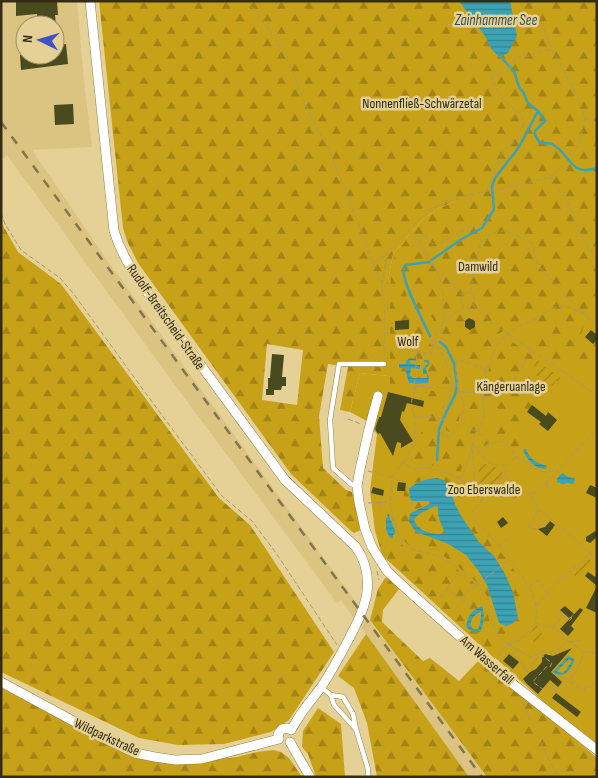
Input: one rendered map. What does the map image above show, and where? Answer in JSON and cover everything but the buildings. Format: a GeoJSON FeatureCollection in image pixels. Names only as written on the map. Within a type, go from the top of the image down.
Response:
{"type":"FeatureCollection","features":[{"type":"Feature","properties":{"kind":"street","name":"Rudolf-Breitscheid-Straße"},"geometry":{"type":"LineString","coordinates":[[90,1],[114,231],[126,261],[285,480],[336,528]]}},
{"type":"Feature","properties":{"kind":"street","name":"Am Wasserfall"},"geometry":{"type":"LineString","coordinates":[[378,396],[357,486],[359,502],[370,542],[383,565],[402,586],[513,684],[597,750]]}},
{"type":"Feature","properties":{"kind":"street","name":"Wildparkstraße"},"geometry":{"type":"LineString","coordinates":[[291,730],[305,707],[321,687],[342,652],[359,619],[367,593],[368,581],[366,570],[358,551],[336,528]]}},
{"type":"Feature","properties":{"kind":"street"},"geometry":{"type":"LineString","coordinates":[[358,551],[370,542]]}},
{"type":"Feature","properties":{"kind":"street"},"geometry":{"type":"LineString","coordinates":[[366,570],[383,565]]}},
{"type":"Feature","properties":{"kind":"street","name":"Wildparkstraße"},"geometry":{"type":"LineString","coordinates":[[1,682],[112,742],[135,752],[155,757],[175,760],[202,759],[279,739]]}},
{"type":"Feature","properties":{"kind":"street","name":"Wildparkstraße"},"geometry":{"type":"LineString","coordinates":[[287,728],[291,730],[294,738],[290,742],[284,743],[279,739],[278,734],[282,729],[287,728]]}},
{"type":"Feature","properties":{"kind":"street"},"geometry":{"type":"LineString","coordinates":[[290,742],[310,777]]}},
{"type":"Feature","properties":{"kind":"lane"},"geometry":{"type":"LineString","coordinates":[[357,486],[351,484],[333,468],[330,420],[339,364],[384,364]]}},
{"type":"Feature","properties":{"kind":"lane"},"geometry":{"type":"LineString","coordinates":[[321,687],[331,695],[343,697],[354,714],[356,728],[368,768],[368,777]]}},
{"type":"Feature","properties":{"kind":"lane"},"geometry":{"type":"LineString","coordinates":[[331,695],[334,705],[356,728]]}},
{"type":"Feature","properties":{"kind":"path"},"geometry":{"type":"LineString","coordinates":[[248,1],[276,40],[290,67],[313,122],[328,147],[382,284]]}},
{"type":"Feature","properties":{"kind":"path"},"geometry":{"type":"LineString","coordinates":[[532,1],[552,49],[580,101],[586,118],[579,142],[572,157]]}},
{"type":"Feature","properties":{"kind":"path"},"geometry":{"type":"LineString","coordinates":[[487,192],[503,150],[516,141],[524,123],[520,113],[508,106],[500,96],[492,79],[495,74],[507,71],[515,58],[552,49]]}},
{"type":"Feature","properties":{"kind":"path"},"geometry":{"type":"LineString","coordinates":[[586,118],[597,122]]}},
{"type":"Feature","properties":{"kind":"path"},"geometry":{"type":"LineString","coordinates":[[373,264],[387,255],[408,230],[431,209],[464,196],[550,176],[566,163]]}},
{"type":"Feature","properties":{"kind":"path"},"geometry":{"type":"LineString","coordinates":[[550,176],[569,205],[578,230],[597,261]]}},
{"type":"Feature","properties":{"kind":"path"},"geometry":{"type":"LineString","coordinates":[[1,214],[21,250],[60,278],[73,293],[222,496],[252,522],[276,553],[342,652]]}},
{"type":"Feature","properties":{"kind":"path"},"geometry":{"type":"LineString","coordinates":[[482,242],[474,226],[444,241],[436,248],[426,235],[414,242],[435,269],[443,287],[441,339],[434,338],[432,354],[417,352],[414,391],[411,403],[412,411],[416,417],[415,441],[410,452],[392,476],[390,502],[392,513],[399,536],[405,546],[438,556],[477,584],[486,596],[498,636],[508,644],[530,657],[544,651],[555,651],[569,642],[581,640]]}},
{"type":"Feature","properties":{"kind":"path"},"geometry":{"type":"LineString","coordinates":[[408,230],[432,262],[462,295]]}},
{"type":"Feature","properties":{"kind":"path"},"geometry":{"type":"LineString","coordinates":[[470,293],[480,245],[495,231],[505,230],[533,244],[540,268],[597,324]]}},
{"type":"Feature","properties":{"kind":"path"},"geometry":{"type":"LineString","coordinates":[[384,364],[385,308],[382,284],[387,255]]}},
{"type":"Feature","properties":{"kind":"path"},"geometry":{"type":"LineString","coordinates":[[462,295],[470,293]]}},
{"type":"Feature","properties":{"kind":"path"},"geometry":{"type":"LineString","coordinates":[[462,295],[460,300],[464,306],[469,307],[473,305],[475,298],[470,293]]}},
{"type":"Feature","properties":{"kind":"path"},"geometry":{"type":"LineString","coordinates":[[473,305],[492,324],[597,395]]}},
{"type":"Feature","properties":{"kind":"path"},"geometry":{"type":"LineString","coordinates":[[437,435],[452,387],[445,360],[436,345],[436,333],[440,326],[464,306]]}},
{"type":"Feature","properties":{"kind":"path"},"geometry":{"type":"LineString","coordinates":[[475,484],[472,444],[484,417],[482,398],[486,370],[499,342],[516,327],[561,306],[572,308],[587,316]]}},
{"type":"Feature","properties":{"kind":"path"},"geometry":{"type":"LineString","coordinates":[[469,307],[469,318]]}},
{"type":"Feature","properties":{"kind":"path"},"geometry":{"type":"LineString","coordinates":[[429,342],[436,342]]}},
{"type":"Feature","properties":{"kind":"path"},"geometry":{"type":"LineString","coordinates":[[482,398],[504,394],[531,350]]}},
{"type":"Feature","properties":{"kind":"path"},"geometry":{"type":"LineString","coordinates":[[458,387],[464,405],[462,423],[449,437],[442,434],[444,420],[457,395],[456,363],[458,359],[486,370]]}},
{"type":"Feature","properties":{"kind":"path"},"geometry":{"type":"LineString","coordinates":[[414,391],[416,386],[458,387]]}},
{"type":"Feature","properties":{"kind":"path"},"geometry":{"type":"LineString","coordinates":[[460,392],[483,393]]}},
{"type":"Feature","properties":{"kind":"path"},"geometry":{"type":"LineString","coordinates":[[416,417],[433,417],[444,420]]}},
{"type":"Feature","properties":{"kind":"path"},"geometry":{"type":"LineString","coordinates":[[462,423],[477,431],[491,444]]}},
{"type":"Feature","properties":{"kind":"path"},"geometry":{"type":"LineString","coordinates":[[597,429],[547,482],[533,494],[532,499],[539,509],[579,542],[597,562]]}},
{"type":"Feature","properties":{"kind":"path"},"geometry":{"type":"LineString","coordinates":[[474,454],[495,442],[505,444],[509,446],[516,456],[543,472],[557,471]]}},
{"type":"Feature","properties":{"kind":"path"},"geometry":{"type":"LineString","coordinates":[[472,444],[486,460],[496,466],[508,465]]}},
{"type":"Feature","properties":{"kind":"path"},"geometry":{"type":"LineString","coordinates":[[459,478],[463,475],[472,447]]}},
{"type":"Feature","properties":{"kind":"path"},"geometry":{"type":"LineString","coordinates":[[492,664],[508,644],[515,643],[531,630],[537,618],[536,606],[529,586],[510,560],[473,518],[472,514],[473,510],[504,475],[508,465],[516,456]]}},
{"type":"Feature","properties":{"kind":"path"},"geometry":{"type":"LineString","coordinates":[[403,462],[413,469],[428,468],[453,474],[464,482],[493,488]]}},
{"type":"Feature","properties":{"kind":"path"},"geometry":{"type":"LineString","coordinates":[[360,469],[384,474]]}},
{"type":"Feature","properties":{"kind":"path"},"geometry":{"type":"LineString","coordinates":[[504,475],[528,494],[533,494]]}},
{"type":"Feature","properties":{"kind":"path"},"geometry":{"type":"LineString","coordinates":[[453,496],[456,496],[464,482]]}},
{"type":"Feature","properties":{"kind":"path"},"geometry":{"type":"LineString","coordinates":[[547,482],[549,490]]}},
{"type":"Feature","properties":{"kind":"path"},"geometry":{"type":"LineString","coordinates":[[381,495],[381,511]]}},
{"type":"Feature","properties":{"kind":"path"},"geometry":{"type":"LineString","coordinates":[[364,503],[390,502]]}},
{"type":"Feature","properties":{"kind":"path"},"geometry":{"type":"LineString","coordinates":[[539,509],[529,528],[535,529],[540,524],[544,525],[550,517]]}},
{"type":"Feature","properties":{"kind":"path"},"geometry":{"type":"LineString","coordinates":[[499,547],[514,533]]}},
{"type":"Feature","properties":{"kind":"path"},"geometry":{"type":"LineString","coordinates":[[536,606],[557,582],[597,547]]}},
{"type":"Feature","properties":{"kind":"path"},"geometry":{"type":"LineString","coordinates":[[460,598],[510,560]]}},
{"type":"Feature","properties":{"kind":"path"},"geometry":{"type":"LineString","coordinates":[[441,598],[460,570]]}},
{"type":"Feature","properties":{"kind":"path"},"geometry":{"type":"LineString","coordinates":[[378,574],[379,580]]}},
{"type":"Feature","properties":{"kind":"path"},"geometry":{"type":"LineString","coordinates":[[529,586],[538,580],[547,594]]}},
{"type":"Feature","properties":{"kind":"path"},"geometry":{"type":"LineString","coordinates":[[447,589],[476,612]]}},
{"type":"Feature","properties":{"kind":"path"},"geometry":{"type":"LineString","coordinates":[[559,610],[569,620],[571,617]]}},
{"type":"Feature","properties":{"kind":"path"},"geometry":{"type":"LineString","coordinates":[[553,627],[564,616]]}},
{"type":"Feature","properties":{"kind":"path"},"geometry":{"type":"LineString","coordinates":[[536,623],[553,627],[583,652],[597,653]]}},
{"type":"Feature","properties":{"kind":"path"},"geometry":{"type":"LineString","coordinates":[[516,649],[512,655],[525,664],[524,669],[526,672],[540,654]]}},
{"type":"Feature","properties":{"kind":"path"},"geometry":{"type":"LineString","coordinates":[[569,681],[582,658],[583,652]]}},
{"type":"Feature","properties":{"kind":"path"},"geometry":{"type":"LineString","coordinates":[[540,654],[552,663],[533,682],[544,690],[547,687],[556,690],[563,682],[569,681]]}},
{"type":"Feature","properties":{"kind":"path"},"geometry":{"type":"LineString","coordinates":[[556,676],[566,679],[584,691],[585,687],[591,687],[597,680]]}},
{"type":"Feature","properties":{"kind":"path"},"geometry":{"type":"LineString","coordinates":[[521,700],[558,777]]}},
{"type":"Feature","properties":{"kind":"shaded area"},"geometry":{"type":"Polygon","coordinates":[[[1,1],[77,1],[92,147],[32,150],[104,256],[369,620],[487,777],[469,777],[341,600],[337,603],[7,155],[3,159],[1,157],[1,1]]]}},
{"type":"Feature","properties":{"kind":"green space"},"geometry":{"type":"Polygon","coordinates":[[[99,1],[459,1],[485,36],[492,50],[517,36],[510,1],[597,1],[597,317],[590,313],[585,319],[581,319],[584,324],[581,334],[593,344],[597,340],[597,352],[589,357],[579,368],[575,367],[576,364],[571,361],[569,362],[565,358],[561,360],[552,359],[543,354],[533,344],[533,337],[540,328],[539,323],[530,320],[512,324],[505,329],[489,350],[482,366],[454,356],[450,345],[431,333],[430,330],[433,327],[434,321],[428,310],[414,310],[401,274],[391,274],[395,254],[421,222],[440,208],[471,199],[458,200],[439,208],[420,222],[393,254],[388,281],[388,376],[360,373],[350,412],[340,410],[348,367],[328,364],[319,416],[323,468],[346,490],[352,492],[361,530],[354,533],[351,531],[291,474],[138,263],[123,228],[99,1]],[[267,344],[262,400],[297,405],[303,350],[267,344]]]}},
{"type":"Feature","properties":{"kind":"green space","name":"Zoo Eberswalde"},"geometry":{"type":"Polygon","coordinates":[[[239,1],[528,1],[597,120],[597,745],[557,714],[382,555],[375,531],[370,491],[377,434],[365,420],[350,412],[360,373],[388,376],[388,281],[393,254],[420,222],[439,208],[453,202],[239,1]]]}},
{"type":"Feature","properties":{"kind":"green space"},"geometry":{"type":"Polygon","coordinates":[[[1,222],[18,252],[61,284],[219,498],[250,525],[334,652],[289,720],[271,732],[224,744],[178,745],[139,738],[1,672],[1,222]]]}},
{"type":"Feature","properties":{"kind":"green space","name":"Wolf"},"geometry":{"type":"Polygon","coordinates":[[[391,276],[400,276],[413,314],[424,314],[429,325],[423,331],[442,361],[450,384],[444,386],[433,381],[428,383],[410,384],[407,388],[390,384],[391,276]],[[410,358],[406,364],[405,370],[409,378],[428,382],[428,373],[426,368],[430,365],[426,362],[428,364],[423,368],[423,371],[427,374],[427,378],[413,378],[409,375],[411,368],[420,368],[409,361],[416,361],[410,358]]]}},
{"type":"Feature","properties":{"kind":"green space","name":"Kängeruanlage"},"geometry":{"type":"Polygon","coordinates":[[[508,339],[537,359],[532,373],[552,386],[529,402],[532,405],[532,415],[521,431],[514,429],[504,422],[502,409],[486,408],[484,400],[485,385],[490,366],[498,349],[508,339]]]}},
{"type":"Feature","properties":{"kind":"green space"},"geometry":{"type":"Polygon","coordinates":[[[537,359],[560,378],[560,381],[556,381],[552,386],[532,373],[537,359]]]}},
{"type":"Feature","properties":{"kind":"green space"},"geometry":{"type":"Polygon","coordinates":[[[421,389],[432,391],[445,389],[449,393],[433,442],[442,438],[453,439],[464,422],[469,394],[481,394],[482,416],[459,475],[428,464],[414,466],[409,463],[424,424],[425,401],[415,396],[416,391],[421,389]]]}},
{"type":"Feature","properties":{"kind":"green space"},"geometry":{"type":"Polygon","coordinates":[[[459,398],[459,421],[450,432],[446,430],[447,417],[459,398]]]}},
{"type":"Feature","properties":{"kind":"green space"},"geometry":{"type":"Polygon","coordinates":[[[495,412],[499,412],[501,422],[521,432],[522,437],[518,454],[507,442],[491,440],[481,431],[485,426],[494,426],[495,412]]]}},
{"type":"Feature","properties":{"kind":"green space"},"geometry":{"type":"Polygon","coordinates":[[[478,433],[489,443],[479,450],[474,444],[478,433]]]}},
{"type":"Feature","properties":{"kind":"green space"},"geometry":{"type":"Polygon","coordinates":[[[479,462],[503,470],[492,486],[478,482],[479,462]]]}},
{"type":"Feature","properties":{"kind":"green space"},"geometry":{"type":"Polygon","coordinates":[[[435,472],[451,477],[471,519],[515,571],[526,621],[522,633],[511,640],[505,640],[499,635],[487,596],[479,584],[441,554],[418,550],[407,544],[404,540],[399,524],[400,516],[404,516],[406,513],[405,509],[401,509],[407,479],[435,472]],[[437,478],[415,483],[412,501],[430,502],[417,509],[409,522],[416,532],[445,542],[467,557],[482,576],[487,586],[499,623],[516,606],[513,592],[494,556],[479,542],[461,516],[448,484],[437,478]]]}},
{"type":"Feature","properties":{"kind":"green space"},"geometry":{"type":"Polygon","coordinates":[[[508,481],[524,495],[518,502],[503,486],[508,481]]]}},
{"type":"Feature","properties":{"kind":"green space"},"geometry":{"type":"Polygon","coordinates":[[[436,506],[438,507],[446,533],[436,534],[427,532],[419,528],[414,520],[420,513],[436,506]]]}},
{"type":"Feature","properties":{"kind":"green space"},"geometry":{"type":"Polygon","coordinates":[[[374,522],[386,522],[388,535],[395,531],[402,544],[408,550],[438,558],[472,581],[480,591],[486,604],[493,632],[505,646],[495,659],[382,555],[374,522]],[[482,606],[473,611],[467,624],[477,632],[484,620],[482,606]]]}},
{"type":"Feature","properties":{"kind":"green space"},"geometry":{"type":"Polygon","coordinates":[[[589,559],[595,564],[580,580],[574,575],[589,559]]]}},
{"type":"Feature","properties":{"kind":"green space"},"geometry":{"type":"Polygon","coordinates":[[[385,578],[388,578],[399,589],[383,610],[382,622],[423,661],[430,658],[459,681],[481,658],[597,758],[597,777],[487,777],[370,620],[378,589],[385,578]]]}},
{"type":"Feature","properties":{"kind":"green space"},"geometry":{"type":"Polygon","coordinates":[[[536,626],[539,627],[542,634],[534,642],[526,638],[536,626]]]}},
{"type":"Feature","properties":{"kind":"green space"},"geometry":{"type":"Polygon","coordinates":[[[366,634],[469,777],[377,777],[367,723],[354,688],[338,676],[366,634]]]}},
{"type":"Feature","properties":{"kind":"green space"},"geometry":{"type":"Polygon","coordinates":[[[1,688],[125,752],[158,762],[182,764],[273,750],[281,752],[289,758],[302,777],[1,777],[1,688]]]}},
{"type":"Feature","properties":{"kind":"green space"},"geometry":{"type":"Polygon","coordinates":[[[318,708],[341,724],[345,777],[316,777],[308,754],[302,747],[303,731],[318,708]]]}},
{"type":"Feature","properties":{"kind":"water","name":"Zainhammer See"},"geometry":{"type":"Polygon","coordinates":[[[459,1],[510,1],[517,36],[508,53],[500,57],[492,50],[485,36],[459,1]]]}},
{"type":"Feature","properties":{"kind":"water"},"geometry":{"type":"Polygon","coordinates":[[[410,358],[416,359],[416,361],[409,361],[411,364],[420,365],[420,369],[411,368],[410,375],[413,378],[427,378],[427,374],[423,374],[423,368],[428,364],[424,360],[428,360],[430,363],[426,368],[429,379],[428,383],[409,383],[405,368],[399,368],[399,364],[406,364],[406,361],[410,358]]]}},
{"type":"Feature","properties":{"kind":"water"},"geometry":{"type":"Polygon","coordinates":[[[524,449],[534,460],[547,466],[546,469],[542,469],[532,463],[525,454],[524,449]]]}},
{"type":"Feature","properties":{"kind":"water"},"geometry":{"type":"Polygon","coordinates":[[[563,473],[575,479],[573,484],[557,482],[557,479],[563,473]]]}},
{"type":"Feature","properties":{"kind":"water"},"geometry":{"type":"Polygon","coordinates":[[[437,478],[448,484],[461,516],[479,542],[494,556],[504,572],[513,592],[518,618],[512,624],[506,626],[499,623],[487,585],[466,555],[444,542],[416,532],[409,522],[410,514],[430,502],[412,501],[409,489],[418,482],[437,478]],[[438,507],[426,510],[415,518],[414,520],[419,528],[436,534],[445,533],[439,518],[438,507]]]}},
{"type":"Feature","properties":{"kind":"water"},"geometry":{"type":"Polygon","coordinates":[[[387,514],[389,514],[395,531],[392,539],[386,530],[387,514]]]}},
{"type":"Feature","properties":{"kind":"water"},"geometry":{"type":"Polygon","coordinates":[[[482,606],[484,619],[480,632],[470,630],[466,626],[471,613],[482,606]],[[481,611],[473,617],[470,625],[473,629],[478,629],[481,611]]]}},
{"type":"Feature","properties":{"kind":"water"},"geometry":{"type":"Polygon","coordinates":[[[568,656],[573,658],[574,661],[566,673],[560,675],[553,672],[568,656]],[[569,659],[557,671],[563,673],[572,661],[569,659]]]}},
{"type":"Feature","properties":{"kind":"waterway"},"geometry":{"type":"LineString","coordinates":[[498,54],[514,71],[519,87],[528,103],[538,111],[545,121],[535,131],[535,135],[540,143],[552,144],[558,148],[575,167],[588,170],[597,168]]}},
{"type":"Feature","properties":{"kind":"waterway"},"geometry":{"type":"LineString","coordinates":[[430,336],[409,291],[404,267],[406,265],[429,262],[460,240],[482,228],[494,209],[492,186],[495,178],[519,147],[538,111]]}},
{"type":"Feature","properties":{"kind":"waterway"},"geometry":{"type":"LineString","coordinates":[[437,460],[439,429],[455,395],[457,384],[454,363],[446,347],[440,342]]}},
{"type":"Feature","properties":{"kind":"railway"},"geometry":{"type":"LineString","coordinates":[[1,122],[482,777]]}},
{"type":"Feature","properties":{"kind":"park label","name":"Nonnenfließ-Schwärzetal"},"geometry":{"type":"Point","coordinates":[422,103]}},
{"type":"Feature","properties":{"kind":"park label","name":"Damwild"},"geometry":{"type":"Point","coordinates":[478,266]}}]}
